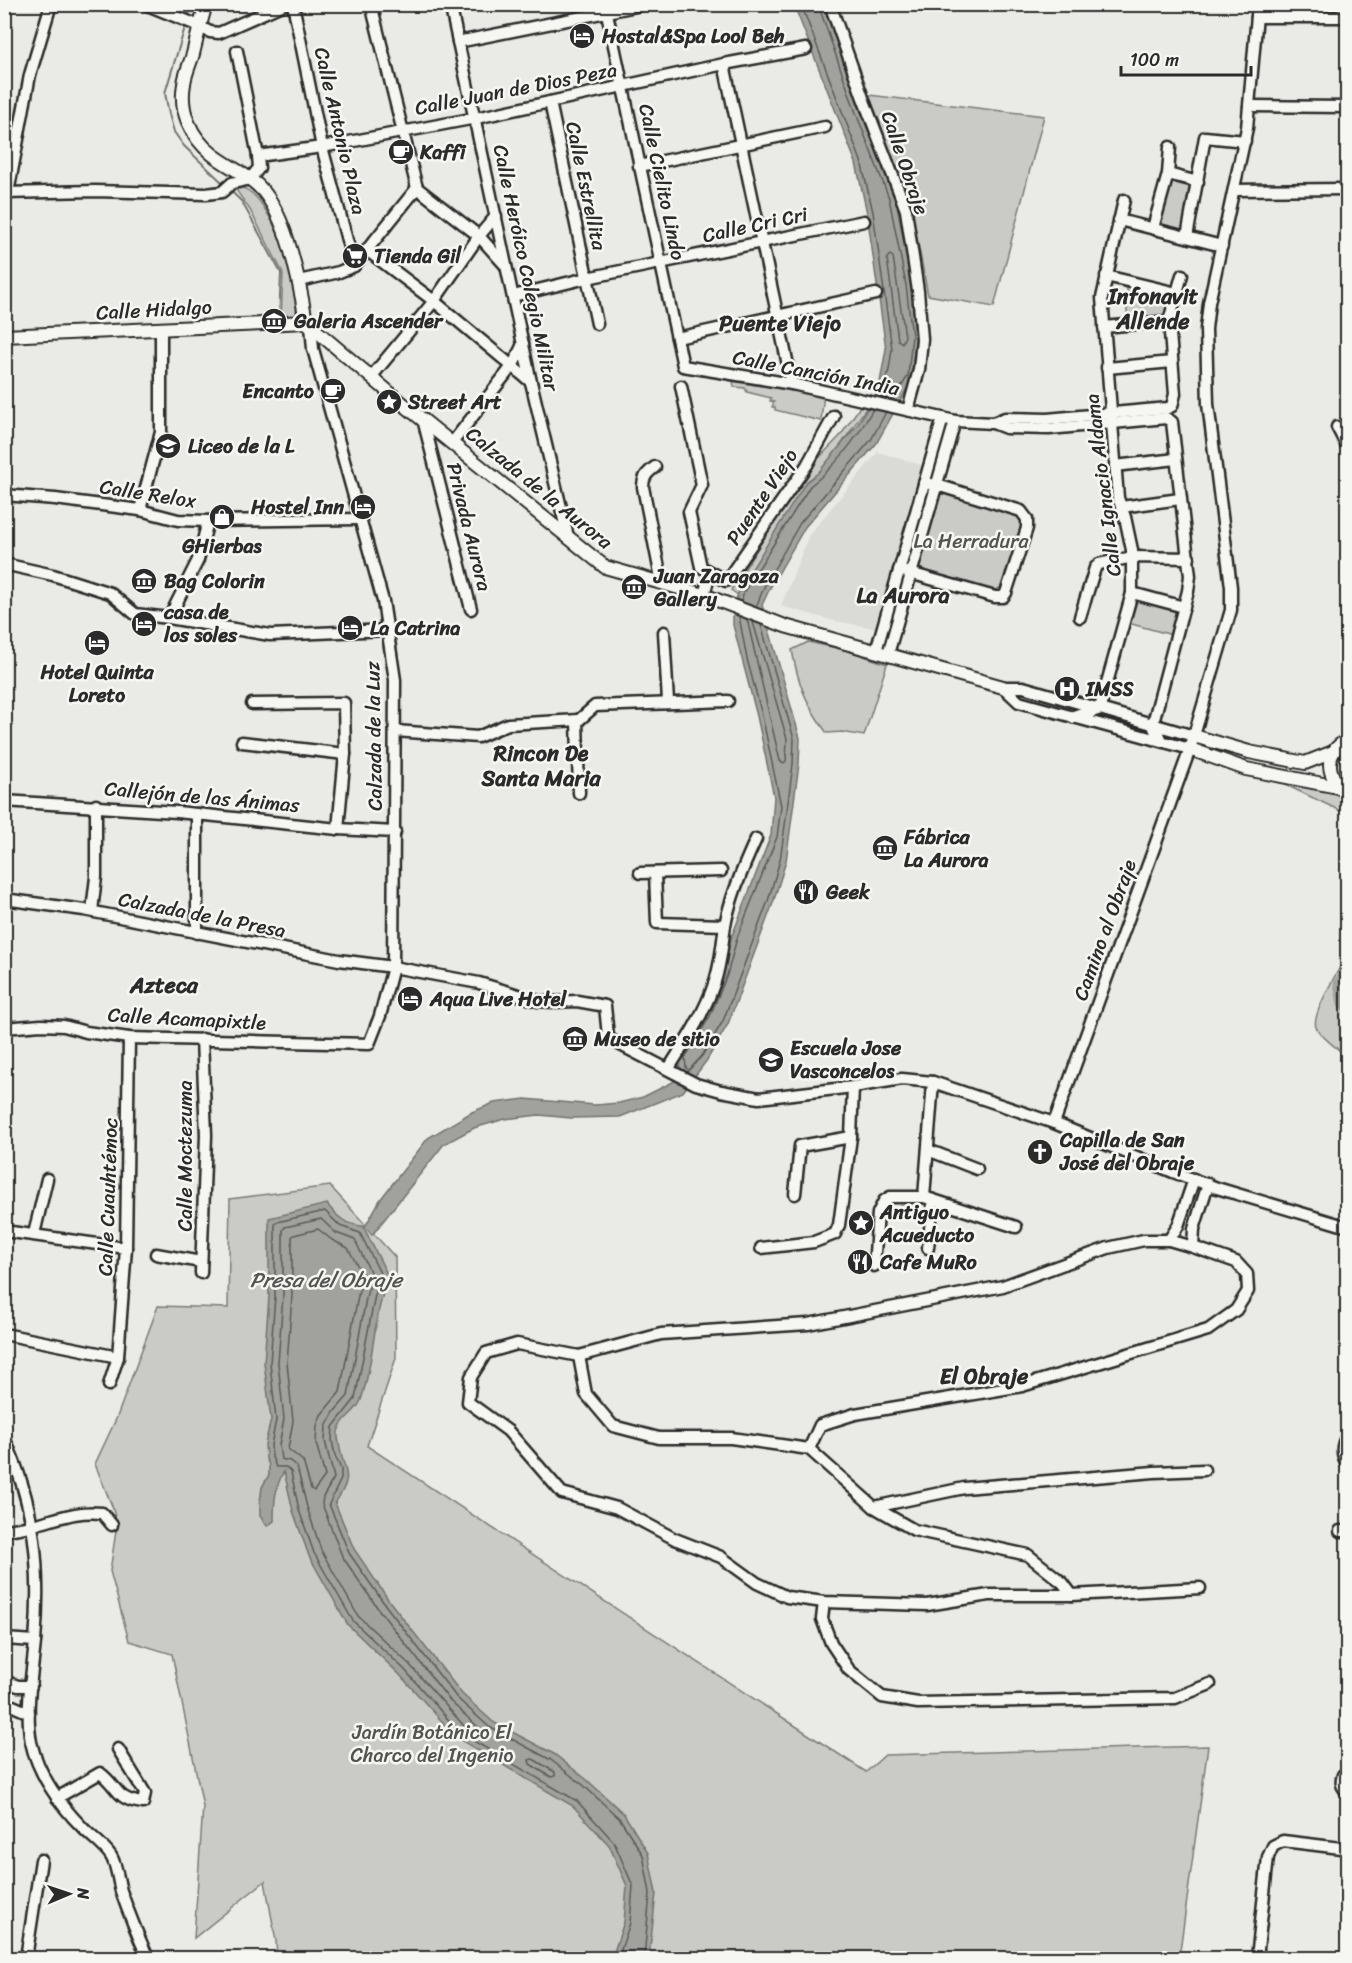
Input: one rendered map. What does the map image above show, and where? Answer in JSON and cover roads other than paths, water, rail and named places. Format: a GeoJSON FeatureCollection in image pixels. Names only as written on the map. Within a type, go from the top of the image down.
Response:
{"type":"FeatureCollection","features":[{"type":"Feature","properties":{"kind":"main road","name":"Calzada de la Luz"},"geometry":{"type":"LineString","coordinates":[[206,4],[196,25],[184,84],[183,100],[188,122],[194,135],[211,153],[250,179],[263,191],[275,211],[291,252],[308,324]]}},
{"type":"Feature","properties":{"kind":"main road","name":"Calle Hidalgo"},"geometry":{"type":"LineString","coordinates":[[4,336],[308,324]]}},
{"type":"Feature","properties":{"kind":"main road","name":"Calzada de la Aurora"},"geometry":{"type":"LineString","coordinates":[[308,324],[605,567],[704,595],[781,625],[1003,687]]}},
{"type":"Feature","properties":{"kind":"main road"},"geometry":{"type":"LineString","coordinates":[[1074,717],[1100,708]]}},
{"type":"Feature","properties":{"kind":"main road"},"geometry":{"type":"LineString","coordinates":[[1153,723],[1160,739]]}},
{"type":"Feature","properties":{"kind":"main road"},"geometry":{"type":"LineString","coordinates":[[1194,736],[1249,752],[1305,763],[1333,752],[1347,740]]}},
{"type":"Feature","properties":{"kind":"main road"},"geometry":{"type":"LineString","coordinates":[[1190,749],[1197,746],[1240,757],[1249,752]]}},
{"type":"Feature","properties":{"kind":"main road"},"geometry":{"type":"LineString","coordinates":[[1190,749],[1246,768],[1343,789]]}},
{"type":"Feature","properties":{"kind":"main road"},"geometry":{"type":"LineString","coordinates":[[1333,752],[1330,764],[1331,776],[1343,789]]}},
{"type":"Feature","properties":{"kind":"street"},"geometry":{"type":"LineString","coordinates":[[51,4],[30,75],[6,193],[95,191],[186,194],[222,192],[232,183],[250,179],[260,168],[237,51]]}},
{"type":"Feature","properties":{"kind":"street"},"geometry":{"type":"LineString","coordinates":[[145,4],[210,32],[219,33],[284,4]]}},
{"type":"Feature","properties":{"kind":"street","name":"Calle Antonio Plaza"},"geometry":{"type":"LineString","coordinates":[[293,4],[322,147],[354,266]]}},
{"type":"Feature","properties":{"kind":"street"},"geometry":{"type":"LineString","coordinates":[[371,4],[417,188],[479,236],[506,266]]}},
{"type":"Feature","properties":{"kind":"street","name":"Calle Heróico Colegio Militar"},"geometry":{"type":"LineString","coordinates":[[450,4],[531,382],[568,537]]}},
{"type":"Feature","properties":{"kind":"street"},"geometry":{"type":"LineString","coordinates":[[458,42],[606,8],[646,4]]}},
{"type":"Feature","properties":{"kind":"street","name":"Calle Obraje"},"geometry":{"type":"LineString","coordinates":[[830,4],[906,210],[918,291],[922,339],[919,370],[903,409]]}},
{"type":"Feature","properties":{"kind":"street","name":"Camino al Obraje"},"geometry":{"type":"LineString","coordinates":[[1054,1123],[1190,749],[1231,610],[1232,600],[1208,404],[1206,329],[1209,303],[1245,141],[1258,4]]}},
{"type":"Feature","properties":{"kind":"street","name":"Calle Cielito Lindo"},"geometry":{"type":"LineString","coordinates":[[606,8],[683,366]]}},
{"type":"Feature","properties":{"kind":"street"},"geometry":{"type":"LineString","coordinates":[[1257,16],[1347,17]]}},
{"type":"Feature","properties":{"kind":"street","name":"Calle Juan de Dios Peza"},"geometry":{"type":"LineString","coordinates":[[258,156],[322,147],[402,130],[476,118],[723,64],[806,49]]}},
{"type":"Feature","properties":{"kind":"street"},"geometry":{"type":"LineString","coordinates":[[723,64],[792,384]]}},
{"type":"Feature","properties":{"kind":"street","name":"Calle Estrellita"},"geometry":{"type":"LineString","coordinates":[[549,102],[597,324]]}},
{"type":"Feature","properties":{"kind":"street"},"geometry":{"type":"LineString","coordinates":[[1249,106],[1347,107]]}},
{"type":"Feature","properties":{"kind":"street"},"geometry":{"type":"LineString","coordinates":[[639,166],[825,128]]}},
{"type":"Feature","properties":{"kind":"street"},"geometry":{"type":"LineString","coordinates":[[1187,237],[1205,137],[1245,141]]}},
{"type":"Feature","properties":{"kind":"street"},"geometry":{"type":"LineString","coordinates":[[1153,228],[1168,174],[1170,147]]}},
{"type":"Feature","properties":{"kind":"street"},"geometry":{"type":"LineString","coordinates":[[1168,174],[1198,182]]}},
{"type":"Feature","properties":{"kind":"street"},"geometry":{"type":"LineString","coordinates":[[299,280],[339,272],[354,266],[417,188]]}},
{"type":"Feature","properties":{"kind":"street"},"geometry":{"type":"LineString","coordinates":[[1235,190],[1347,189]]}},
{"type":"Feature","properties":{"kind":"street","name":"Calle Ignacio Aldama"},"geometry":{"type":"LineString","coordinates":[[1100,708],[1132,593],[1133,557],[1125,517],[1118,498],[1101,298],[1124,200]]}},
{"type":"Feature","properties":{"kind":"street"},"geometry":{"type":"LineString","coordinates":[[372,376],[434,301],[479,236],[496,216]]}},
{"type":"Feature","properties":{"kind":"street"},"geometry":{"type":"LineString","coordinates":[[1119,220],[1222,246]]}},
{"type":"Feature","properties":{"kind":"street","name":"Calle Cri Cri"},"geometry":{"type":"LineString","coordinates":[[513,296],[587,278],[864,221]]}},
{"type":"Feature","properties":{"kind":"street"},"geometry":{"type":"LineString","coordinates":[[368,251],[434,301],[531,382]]}},
{"type":"Feature","properties":{"kind":"street"},"geometry":{"type":"LineString","coordinates":[[1112,418],[1172,406],[1175,394],[1169,321],[1182,275]]}},
{"type":"Feature","properties":{"kind":"street"},"geometry":{"type":"LineString","coordinates":[[1106,276],[1177,292]]}},
{"type":"Feature","properties":{"kind":"street"},"geometry":{"type":"LineString","coordinates":[[676,338],[876,294]]}},
{"type":"Feature","properties":{"kind":"street"},"geometry":{"type":"LineString","coordinates":[[1104,327],[1169,321]]}},
{"type":"Feature","properties":{"kind":"street","name":"Calzada de la Luz"},"geometry":{"type":"LineString","coordinates":[[308,324],[383,601],[395,680],[393,967],[380,1016],[369,1044]]}},
{"type":"Feature","properties":{"kind":"street"},"geometry":{"type":"LineString","coordinates":[[140,510],[161,432],[161,329]]}},
{"type":"Feature","properties":{"kind":"street"},"geometry":{"type":"LineString","coordinates":[[452,443],[513,365],[523,344]]}},
{"type":"Feature","properties":{"kind":"street"},"geometry":{"type":"LineString","coordinates":[[1107,368],[1172,362]]}},
{"type":"Feature","properties":{"kind":"street","name":"Calle Canción India"},"geometry":{"type":"LineString","coordinates":[[683,366],[792,384],[955,421],[993,423],[1006,428],[1112,418]]}},
{"type":"Feature","properties":{"kind":"street","name":"Puente Viejo"},"geometry":{"type":"LineString","coordinates":[[681,386],[702,485],[689,512],[701,567],[726,581],[807,465],[834,416]]}},
{"type":"Feature","properties":{"kind":"street"},"geometry":{"type":"LineString","coordinates":[[882,652],[899,570],[943,418]]}},
{"type":"Feature","properties":{"kind":"street"},"geometry":{"type":"LineString","coordinates":[[1112,418],[1169,419],[1173,427],[1190,576],[1153,723]]}},
{"type":"Feature","properties":{"kind":"street","name":"Privada Aurora"},"geometry":{"type":"LineString","coordinates":[[423,419],[471,609]]}},
{"type":"Feature","properties":{"kind":"street"},"geometry":{"type":"LineString","coordinates":[[882,652],[911,573],[955,421]]}},
{"type":"Feature","properties":{"kind":"street"},"geometry":{"type":"LineString","coordinates":[[1337,427],[1347,448]]}},
{"type":"Feature","properties":{"kind":"street"},"geometry":{"type":"LineString","coordinates":[[1115,466],[1176,459]]}},
{"type":"Feature","properties":{"kind":"street"},"geometry":{"type":"LineString","coordinates":[[655,466],[646,473],[643,487],[662,583]]}},
{"type":"Feature","properties":{"kind":"street"},"geometry":{"type":"LineString","coordinates":[[899,570],[995,597],[1003,597],[1027,528],[1027,519],[1021,511],[924,483]]}},
{"type":"Feature","properties":{"kind":"street","name":"Calle Relox"},"geometry":{"type":"LineString","coordinates":[[4,495],[140,510],[178,520],[359,519]]}},
{"type":"Feature","properties":{"kind":"street"},"geometry":{"type":"LineString","coordinates":[[1121,507],[1180,500]]}},
{"type":"Feature","properties":{"kind":"street"},"geometry":{"type":"LineString","coordinates":[[169,618],[198,560],[208,521]]}},
{"type":"Feature","properties":{"kind":"street"},"geometry":{"type":"LineString","coordinates":[[1080,617],[1095,568],[1099,564],[1133,557],[1189,558]]}},
{"type":"Feature","properties":{"kind":"street"},"geometry":{"type":"LineString","coordinates":[[4,564],[85,584],[116,596],[135,614],[270,635],[388,630]]}},
{"type":"Feature","properties":{"kind":"street"},"geometry":{"type":"LineString","coordinates":[[704,595],[710,573]]}},
{"type":"Feature","properties":{"kind":"street"},"geometry":{"type":"LineString","coordinates":[[1132,593],[1184,607]]}},
{"type":"Feature","properties":{"kind":"street"},"geometry":{"type":"LineString","coordinates":[[664,632],[668,702]]}},
{"type":"Feature","properties":{"kind":"street"},"geometry":{"type":"LineString","coordinates":[[1003,687],[1023,687],[1194,736]]}},
{"type":"Feature","properties":{"kind":"street"},"geometry":{"type":"LineString","coordinates":[[1003,687],[1019,702],[1190,749]]}},
{"type":"Feature","properties":{"kind":"street"},"geometry":{"type":"LineString","coordinates":[[395,731],[478,737],[508,724],[577,720],[596,706],[728,701]]}},
{"type":"Feature","properties":{"kind":"street"},"geometry":{"type":"LineString","coordinates":[[252,704],[345,703],[345,754],[338,829]]}},
{"type":"Feature","properties":{"kind":"street"},"geometry":{"type":"LineString","coordinates":[[577,720],[579,793]]}},
{"type":"Feature","properties":{"kind":"street"},"geometry":{"type":"LineString","coordinates":[[242,742],[345,754]]}},
{"type":"Feature","properties":{"kind":"street","name":"Callejón de las Ánimas"},"geometry":{"type":"LineString","coordinates":[[4,801],[96,805],[338,829],[395,832]]}},
{"type":"Feature","properties":{"kind":"street"},"geometry":{"type":"LineString","coordinates":[[92,911],[96,877],[96,805]]}},
{"type":"Feature","properties":{"kind":"street"},"geometry":{"type":"LineString","coordinates":[[197,814],[197,933]]}},
{"type":"Feature","properties":{"kind":"street"},"geometry":{"type":"LineString","coordinates":[[756,839],[741,870],[725,924],[723,949],[714,984],[693,1031],[670,1069],[696,1084],[759,1098],[902,1079],[933,1082],[1054,1123],[1208,1184],[1347,1227]]}},
{"type":"Feature","properties":{"kind":"street"},"geometry":{"type":"LineString","coordinates":[[640,873],[722,871]]}},
{"type":"Feature","properties":{"kind":"street"},"geometry":{"type":"LineString","coordinates":[[655,873],[657,923],[725,924]]}},
{"type":"Feature","properties":{"kind":"street","name":"Calzada de la Presa"},"geometry":{"type":"LineString","coordinates":[[4,899],[92,911],[339,960],[393,967],[479,983],[538,1001],[577,1001],[605,1006],[608,1036],[611,1040],[670,1069]]}},
{"type":"Feature","properties":{"kind":"street","name":"Calle Acamapixtle"},"geometry":{"type":"LineString","coordinates":[[4,1028],[64,1026],[86,1032],[129,1038],[369,1044]]}},
{"type":"Feature","properties":{"kind":"street","name":"Calle Cuauhtémoc"},"geometry":{"type":"LineString","coordinates":[[109,1385],[118,1357],[126,1248],[129,1038]]}},
{"type":"Feature","properties":{"kind":"street","name":"Calle Moctezuma"},"geometry":{"type":"LineString","coordinates":[[156,1254],[201,1268],[206,1135],[202,1040]]}},
{"type":"Feature","properties":{"kind":"street"},"geometry":{"type":"LineString","coordinates":[[928,1248],[928,1150],[933,1082]]}},
{"type":"Feature","properties":{"kind":"street"},"geometry":{"type":"LineString","coordinates":[[761,1248],[814,1242],[835,1234],[839,1225],[851,1137],[853,1087]]}},
{"type":"Feature","properties":{"kind":"street"},"geometry":{"type":"LineString","coordinates":[[795,1194],[800,1146],[851,1137]]}},
{"type":"Feature","properties":{"kind":"street"},"geometry":{"type":"LineString","coordinates":[[928,1150],[977,1169]]}},
{"type":"Feature","properties":{"kind":"street"},"geometry":{"type":"LineString","coordinates":[[34,1234],[48,1179]]}},
{"type":"Feature","properties":{"kind":"street"},"geometry":{"type":"LineString","coordinates":[[1168,1240],[1178,1226],[1194,1179]]}},
{"type":"Feature","properties":{"kind":"street"},"geometry":{"type":"LineString","coordinates":[[1193,1247],[1194,1229],[1208,1184]]}},
{"type":"Feature","properties":{"kind":"street"},"geometry":{"type":"LineString","coordinates":[[874,1266],[878,1213],[884,1201],[890,1197],[928,1198],[1016,1227]]}},
{"type":"Feature","properties":{"kind":"street"},"geometry":{"type":"LineString","coordinates":[[4,1231],[126,1248]]}},
{"type":"Feature","properties":{"kind":"street"},"geometry":{"type":"LineString","coordinates":[[809,1449],[820,1425],[855,1414],[1022,1386],[1208,1330],[1236,1310],[1248,1291],[1247,1274],[1236,1262],[1193,1247],[1168,1240],[1144,1240],[1108,1248],[992,1289],[808,1324],[662,1334],[579,1356],[517,1344],[486,1353],[471,1377],[468,1402],[508,1431],[562,1493],[617,1508],[675,1539],[721,1557],[757,1582],[787,1597],[824,1602],[927,1605],[989,1595],[1072,1595],[1200,1588]]}},
{"type":"Feature","properties":{"kind":"street"},"geometry":{"type":"LineString","coordinates":[[4,1334],[118,1357]]}},
{"type":"Feature","properties":{"kind":"street"},"geometry":{"type":"LineString","coordinates":[[579,1356],[586,1394],[613,1426],[659,1438],[731,1438],[809,1449],[874,1507],[914,1530],[1028,1555],[1064,1583],[1072,1595]]}},
{"type":"Feature","properties":{"kind":"street"},"geometry":{"type":"LineString","coordinates":[[1347,1435],[1342,1447],[1343,1458],[1347,1465]]}},
{"type":"Feature","properties":{"kind":"street"},"geometry":{"type":"LineString","coordinates":[[4,1438],[17,1465],[26,1493],[38,1582],[29,1713],[35,1757],[57,1798],[112,1858],[130,1919],[148,1959]]}},
{"type":"Feature","properties":{"kind":"street"},"geometry":{"type":"LineString","coordinates":[[874,1507],[964,1488],[1204,1470]]}},
{"type":"Feature","properties":{"kind":"street"},"geometry":{"type":"LineString","coordinates":[[4,1530],[32,1525],[64,1515],[88,1512],[102,1514],[112,1525]]}},
{"type":"Feature","properties":{"kind":"street"},"geometry":{"type":"LineString","coordinates":[[824,1602],[822,1619],[831,1643],[849,1670],[882,1697],[918,1703],[1175,1698],[1210,1684]]}},
{"type":"Feature","properties":{"kind":"street"},"geometry":{"type":"LineString","coordinates":[[4,1639],[35,1641]]}},
{"type":"Feature","properties":{"kind":"street"},"geometry":{"type":"LineString","coordinates":[[4,1681],[18,1686],[31,1686]]}},
{"type":"Feature","properties":{"kind":"street"},"geometry":{"type":"LineString","coordinates":[[4,1702],[29,1713]]}},
{"type":"Feature","properties":{"kind":"street"},"geometry":{"type":"LineString","coordinates":[[57,1798],[100,1773],[115,1790],[129,1801],[143,1803],[145,1793],[118,1749]]}},
{"type":"Feature","properties":{"kind":"street"},"geometry":{"type":"LineString","coordinates":[[1347,1774],[1343,1775],[1341,1780],[1342,1787],[1347,1793]]}},
{"type":"Feature","properties":{"kind":"street"},"geometry":{"type":"LineString","coordinates":[[1257,1959],[1268,1857],[1274,1846],[1282,1841],[1347,1847]]}},
{"type":"Feature","properties":{"kind":"street"},"geometry":{"type":"LineString","coordinates":[[26,1959],[41,1860]]}},
{"type":"Feature","properties":{"kind":"water"},"geometry":{"type":"Polygon","coordinates":[[[794,5],[823,5],[895,196],[912,284],[919,336],[913,378],[876,444],[805,527],[762,605],[800,738],[799,764],[786,861],[773,903],[728,1024],[707,1060],[683,1092],[620,1117],[571,1118],[539,1115],[505,1119],[474,1128],[444,1144],[372,1235],[365,1227],[380,1200],[428,1138],[472,1112],[494,1103],[525,1099],[595,1105],[619,1103],[643,1097],[673,1082],[680,1065],[676,1062],[721,973],[732,936],[771,835],[774,797],[757,716],[733,625],[733,608],[740,588],[806,482],[818,473],[858,424],[879,388],[886,349],[867,213],[856,163],[794,5]]]}},
{"type":"Feature","properties":{"kind":"water","name":"Presa del Obraje"},"geometry":{"type":"Polygon","coordinates":[[[327,1204],[342,1219],[363,1226],[389,1278],[379,1307],[366,1385],[361,1400],[338,1432],[347,1479],[335,1503],[354,1549],[390,1602],[462,1694],[493,1722],[554,1754],[586,1779],[624,1814],[648,1853],[656,1893],[649,1958],[612,1958],[624,1922],[627,1886],[609,1845],[573,1806],[457,1738],[399,1674],[348,1625],[309,1556],[293,1511],[284,1471],[276,1495],[274,1521],[267,1526],[260,1516],[262,1487],[269,1475],[265,1444],[271,1420],[264,1363],[269,1296],[269,1218],[327,1204]]]}},
{"type":"Feature","properties":{"kind":"waterway"},"geometry":{"type":"LineString","coordinates":[[188,19],[191,4]]}},
{"type":"Feature","properties":{"kind":"waterway"},"geometry":{"type":"LineString","coordinates":[[186,24],[165,93],[169,114],[174,132],[184,146],[225,185]]}},
{"type":"Feature","properties":{"kind":"waterway"},"geometry":{"type":"LineString","coordinates":[[229,189],[242,202],[281,273],[279,318]]}},
{"type":"Feature","properties":{"kind":"waterway"},"geometry":{"type":"LineString","coordinates":[[1348,967],[1338,983],[1342,1004],[1348,1008]]}},
{"type":"Feature","properties":{"kind":"place","name":"Hostal&Spa Lool Beh"},"geometry":{"type":"Point","coordinates":[582,36]}},
{"type":"Feature","properties":{"kind":"place","name":"Kaffi"},"geometry":{"type":"Point","coordinates":[401,152]}},
{"type":"Feature","properties":{"kind":"place","name":"Tienda Gil"},"geometry":{"type":"Point","coordinates":[355,256]}},
{"type":"Feature","properties":{"kind":"place","name":"Galeria Ascender"},"geometry":{"type":"Point","coordinates":[274,321]}},
{"type":"Feature","properties":{"kind":"place","name":"Encanto"},"geometry":{"type":"Point","coordinates":[333,391]}},
{"type":"Feature","properties":{"kind":"place","name":"Street Art"},"geometry":{"type":"Point","coordinates":[389,402]}},
{"type":"Feature","properties":{"kind":"place","name":"Liceo de la L"},"geometry":{"type":"Point","coordinates":[168,446]}},
{"type":"Feature","properties":{"kind":"place","name":"Hostel Inn"},"geometry":{"type":"Point","coordinates":[363,507]}},
{"type":"Feature","properties":{"kind":"place","name":"GHierbas"},"geometry":{"type":"Point","coordinates":[222,517]}},
{"type":"Feature","properties":{"kind":"place","name":"Bag Colorin"},"geometry":{"type":"Point","coordinates":[144,581]}},
{"type":"Feature","properties":{"kind":"place","name":"Juan Zaragoza Gallery"},"geometry":{"type":"Point","coordinates":[634,587]}},
{"type":"Feature","properties":{"kind":"place","name":"casa de los soles"},"geometry":{"type":"Point","coordinates":[144,624]}},
{"type":"Feature","properties":{"kind":"place","name":"La Catrina"},"geometry":{"type":"Point","coordinates":[350,628]}},
{"type":"Feature","properties":{"kind":"place","name":"Hotel Quinta Loreto"},"geometry":{"type":"Point","coordinates":[97,643]}},
{"type":"Feature","properties":{"kind":"place","name":"IMSS"},"geometry":{"type":"Point","coordinates":[1067,689]}},
{"type":"Feature","properties":{"kind":"place","name":"Fábrica La Aurora"},"geometry":{"type":"Point","coordinates":[885,848]}},
{"type":"Feature","properties":{"kind":"place","name":"Geek"},"geometry":{"type":"Point","coordinates":[806,892]}},
{"type":"Feature","properties":{"kind":"place","name":"Aqua Live Hotel"},"geometry":{"type":"Point","coordinates":[410,999]}},
{"type":"Feature","properties":{"kind":"place","name":"Museo de sitio"},"geometry":{"type":"Point","coordinates":[575,1039]}},
{"type":"Feature","properties":{"kind":"place","name":"Escuela Jose Vasconcelos"},"geometry":{"type":"Point","coordinates":[771,1060]}},
{"type":"Feature","properties":{"kind":"place","name":"Capilla de San José del Obraje"},"geometry":{"type":"Point","coordinates":[1040,1152]}},
{"type":"Feature","properties":{"kind":"place","name":"Antiguo Acueducto"},"geometry":{"type":"Point","coordinates":[861,1223]}},
{"type":"Feature","properties":{"kind":"place","name":"Cafe MuRo"},"geometry":{"type":"Point","coordinates":[860,1262]}},
{"type":"Feature","properties":{"kind":"district","name":"Infonavit Allende"},"geometry":{"type":"Point","coordinates":[1153,308]}},
{"type":"Feature","properties":{"kind":"district","name":"Puente Viejo"},"geometry":{"type":"Point","coordinates":[780,323]}},
{"type":"Feature","properties":{"kind":"district","name":"La Aurora"},"geometry":{"type":"Point","coordinates":[903,595]}},
{"type":"Feature","properties":{"kind":"district","name":"Rincon De Santa Maria"},"geometry":{"type":"Point","coordinates":[541,766]}},
{"type":"Feature","properties":{"kind":"district","name":"Azteca"},"geometry":{"type":"Point","coordinates":[164,985]}},
{"type":"Feature","properties":{"kind":"district","name":"El Obraje"},"geometry":{"type":"Point","coordinates":[984,1376]}},
{"type":"Feature","properties":{"kind":"park label","name":"La Herradura"},"geometry":{"type":"Point","coordinates":[971,541]}},
{"type":"Feature","properties":{"kind":"park label","name":"Jardín Botánico El Charco del Ingenio"},"geometry":{"type":"Point","coordinates":[432,1744]}}]}
